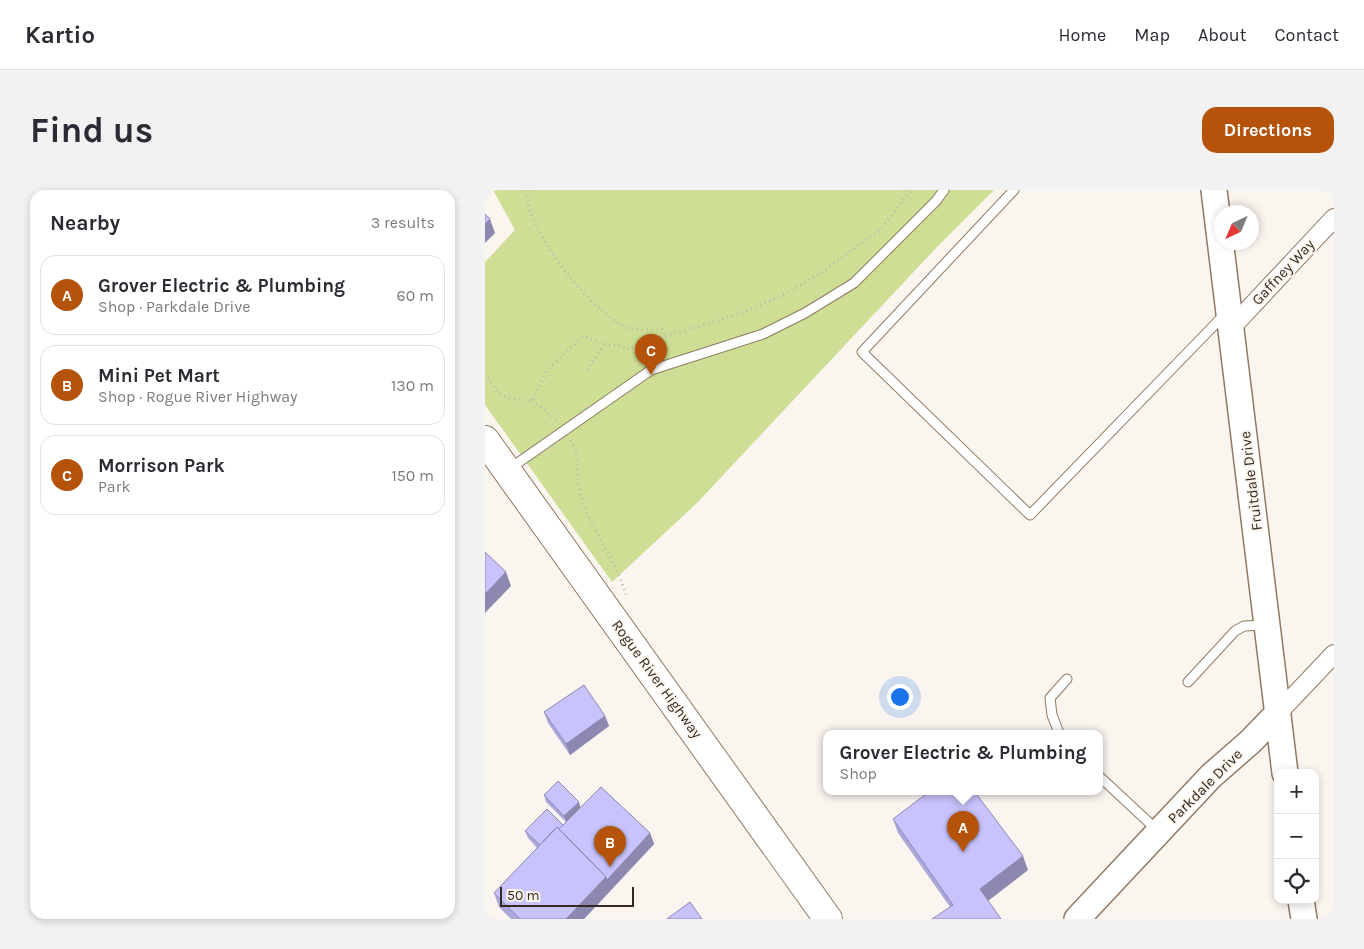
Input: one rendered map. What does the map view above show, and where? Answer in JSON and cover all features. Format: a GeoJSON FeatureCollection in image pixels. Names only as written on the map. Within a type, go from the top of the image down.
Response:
{"type":"FeatureCollection","features":[{"type":"Feature","properties":{"kind":"main road","name":"Fruitdale Drive"},"geometry":{"type":"LineString","coordinates":[[1214,190],[1285,769]]}},
{"type":"Feature","properties":{"kind":"main road","name":"Rogue River Highway"},"geometry":{"type":"LineString","coordinates":[[485,440],[829,919]]}},
{"type":"Feature","properties":{"kind":"main road","name":"Parkdale Drive"},"geometry":{"type":"LineString","coordinates":[[1077,919],[1211,776],[1250,742],[1278,713]]}},
{"type":"Feature","properties":{"kind":"main road"},"geometry":{"type":"LineString","coordinates":[[1302,904],[1304,919]]}},
{"type":"Feature","properties":{"kind":"street","name":"Gaffney Way"},"geometry":{"type":"LineString","coordinates":[[1231,318],[1334,218]]}},
{"type":"Feature","properties":{"kind":"street","name":"Parkdale Drive"},"geometry":{"type":"LineString","coordinates":[[1278,713],[1334,654]]}},
{"type":"Feature","properties":{"kind":"lane"},"geometry":{"type":"LineString","coordinates":[[507,471],[651,370],[763,334],[805,314],[854,283],[936,201],[944,190]]}},
{"type":"Feature","properties":{"kind":"lane"},"geometry":{"type":"LineString","coordinates":[[1014,190],[862,352],[1030,515],[1231,318]]}},
{"type":"Feature","properties":{"kind":"lane"},"geometry":{"type":"LineString","coordinates":[[1188,682],[1235,631],[1244,626],[1268,624]]}},
{"type":"Feature","properties":{"kind":"lane"},"geometry":{"type":"LineString","coordinates":[[1058,730],[1052,715],[1050,698],[1067,678]]}},
{"type":"Feature","properties":{"kind":"lane"},"geometry":{"type":"LineString","coordinates":[[1103,780],[1159,832]]}},
{"type":"Feature","properties":{"kind":"path"},"geometry":{"type":"LineString","coordinates":[[528,190],[527,197],[539,233],[555,258],[574,282],[611,320],[627,328],[662,329],[667,336]]}},
{"type":"Feature","properties":{"kind":"path"},"geometry":{"type":"LineString","coordinates":[[532,401],[547,370],[584,336],[604,345],[622,346],[626,350],[744,312],[789,292],[822,272],[881,229],[911,190]]}},
{"type":"Feature","properties":{"kind":"path"},"geometry":{"type":"LineString","coordinates":[[587,370],[604,345]]}},
{"type":"Feature","properties":{"kind":"path"},"geometry":{"type":"LineString","coordinates":[[485,374],[498,393],[510,398],[532,401],[553,417],[575,447],[578,488],[583,503],[622,580],[626,595]]}},
{"type":"Feature","properties":{"kind":"green space"},"geometry":{"type":"Polygon","coordinates":[[[493,190],[994,190],[937,247],[696,504],[612,582],[485,405],[485,262],[515,230],[493,190]]]}},
{"type":"Feature","properties":{"kind":"building"},"geometry":{"type":"Polygon","coordinates":[[[485,214],[490,219],[485,224],[485,214]]]}},
{"type":"Feature","properties":{"kind":"building"},"geometry":{"type":"Polygon","coordinates":[[[485,552],[506,572],[485,594],[485,552]]]}},
{"type":"Feature","properties":{"kind":"building"},"geometry":{"type":"Polygon","coordinates":[[[584,685],[605,716],[566,744],[544,712],[584,685]]]}},
{"type":"Feature","properties":{"kind":"building"},"geometry":{"type":"Polygon","coordinates":[[[558,781],[579,802],[564,816],[544,795],[558,781]]]}},
{"type":"Feature","properties":{"kind":"building"},"geometry":{"type":"Polygon","coordinates":[[[601,787],[650,833],[607,880],[559,829],[601,787]]]}},
{"type":"Feature","properties":{"kind":"building"},"geometry":{"type":"Polygon","coordinates":[[[925,795],[977,795],[1023,856],[980,889],[1001,919],[932,919],[953,905],[893,819],[925,795]]]}},
{"type":"Feature","properties":{"kind":"building"},"geometry":{"type":"Polygon","coordinates":[[[547,809],[563,825],[559,829],[557,827],[540,845],[525,831],[547,809]]]}},
{"type":"Feature","properties":{"kind":"building"},"geometry":{"type":"Polygon","coordinates":[[[557,827],[606,877],[566,919],[520,919],[494,893],[557,827]]]}},
{"type":"Feature","properties":{"kind":"building"},"geometry":{"type":"Polygon","coordinates":[[[690,902],[702,919],[667,919],[690,902]]]}},
{"type":"Feature","properties":{"kind":"place","name":"Morrison Park"},"geometry":{"type":"Point","coordinates":[651,375]}},
{"type":"Feature","properties":{"kind":"place","name":"Grover Electric & Plumbing"},"geometry":{"type":"Point","coordinates":[963,852]}},
{"type":"Feature","properties":{"kind":"place","name":"Mini Pet Mart"},"geometry":{"type":"Point","coordinates":[610,867]}}]}
